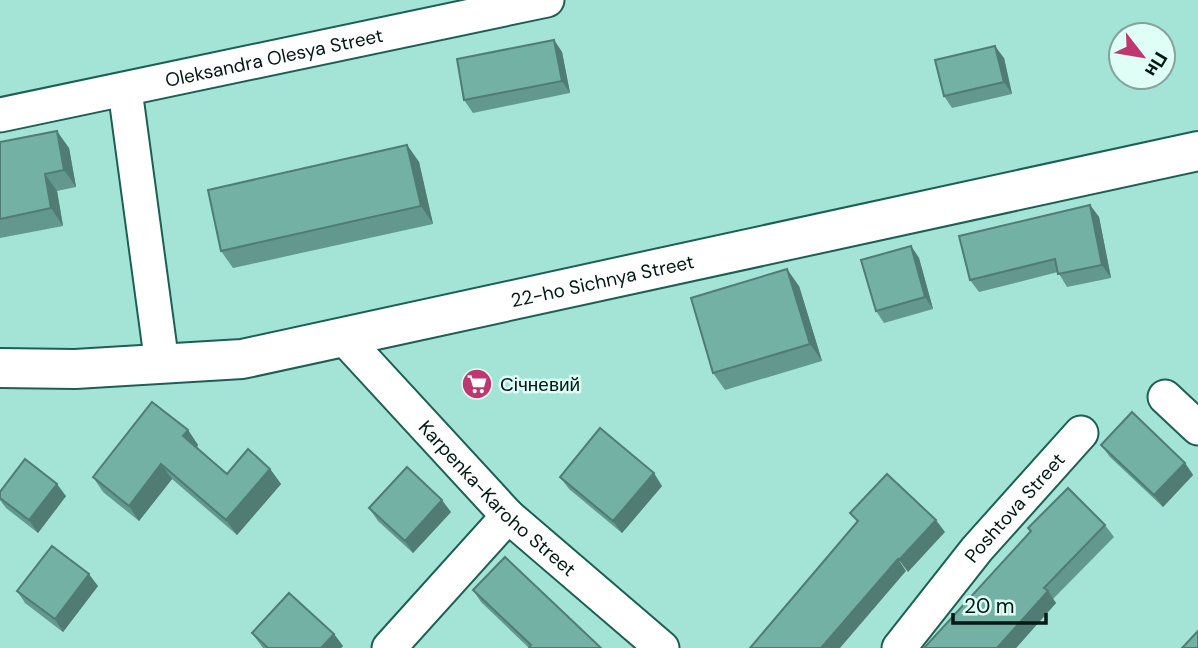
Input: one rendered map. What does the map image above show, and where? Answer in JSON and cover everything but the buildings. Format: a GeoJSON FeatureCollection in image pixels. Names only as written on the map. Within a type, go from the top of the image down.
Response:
{"type":"FeatureCollection","features":[{"type":"Feature","properties":{"kind":"street","name":"Oleksandra Olesya Street"},"geometry":{"type":"LineString","coordinates":[[0,115],[547,0]]}},
{"type":"Feature","properties":{"kind":"street"},"geometry":{"type":"LineString","coordinates":[[125,90],[162,364]]}},
{"type":"Feature","properties":{"kind":"street","name":"22-ho Sichnya Street"},"geometry":{"type":"LineString","coordinates":[[0,368],[75,369],[242,359],[1198,151]]}},
{"type":"Feature","properties":{"kind":"street","name":"Karpenka-Karoho Street"},"geometry":{"type":"LineString","coordinates":[[344,338],[508,516],[662,648]]}},
{"type":"Feature","properties":{"kind":"street"},"geometry":{"type":"LineString","coordinates":[[1165,397],[1198,428]]}},
{"type":"Feature","properties":{"kind":"street","name":"Poshtova Street"},"geometry":{"type":"LineString","coordinates":[[899,648],[977,549],[1081,433]]}},
{"type":"Feature","properties":{"kind":"street"},"geometry":{"type":"LineString","coordinates":[[389,648],[508,516]]}},
{"type":"Feature","properties":{"kind":"place","name":"Січневий"},"geometry":{"type":"Point","coordinates":[477,384]}}]}
